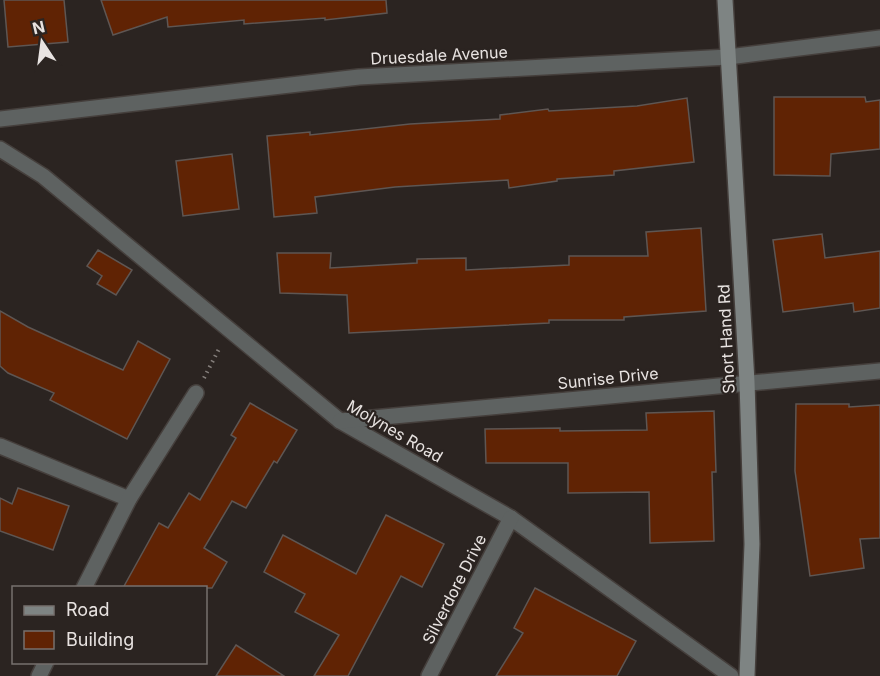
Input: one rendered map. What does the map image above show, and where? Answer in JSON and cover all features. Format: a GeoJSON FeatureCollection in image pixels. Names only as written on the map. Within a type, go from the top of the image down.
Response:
{"type":"FeatureCollection","features":[{"type":"Feature","properties":{"kind":"main road","name":"Short Hand Rd"},"geometry":{"type":"LineString","coordinates":[[725,0],[747,382],[752,544],[747,676]]}},
{"type":"Feature","properties":{"kind":"street","name":"Druesdale Avenue"},"geometry":{"type":"LineString","coordinates":[[0,118],[359,77],[728,57],[880,38]]}},
{"type":"Feature","properties":{"kind":"street","name":"Molynes Road"},"geometry":{"type":"LineString","coordinates":[[0,149],[43,176],[229,327],[340,422],[511,519],[731,676]]}},
{"type":"Feature","properties":{"kind":"street","name":"Sunrise Drive"},"geometry":{"type":"LineString","coordinates":[[340,422],[880,371]]}},
{"type":"Feature","properties":{"kind":"street"},"geometry":{"type":"LineString","coordinates":[[85,586],[129,499],[196,393]]}},
{"type":"Feature","properties":{"kind":"street"},"geometry":{"type":"LineString","coordinates":[[0,446],[129,499]]}},
{"type":"Feature","properties":{"kind":"street","name":"Silverdore Drive"},"geometry":{"type":"LineString","coordinates":[[429,676],[511,519]]}},
{"type":"Feature","properties":{"kind":"path"},"geometry":{"type":"LineString","coordinates":[[196,393],[229,327]]}},
{"type":"Feature","properties":{"kind":"building"},"geometry":{"type":"Polygon","coordinates":[[[4,0],[64,0],[68,42],[8,47],[4,0]]]}},
{"type":"Feature","properties":{"kind":"building"},"geometry":{"type":"Polygon","coordinates":[[[101,0],[386,0],[387,13],[325,20],[325,18],[244,24],[244,20],[168,27],[167,17],[113,35],[101,0]]]}},
{"type":"Feature","properties":{"kind":"building"},"geometry":{"type":"Polygon","coordinates":[[[774,97],[865,97],[866,102],[880,100],[880,149],[831,154],[830,176],[774,175],[774,97]]]}},
{"type":"Feature","properties":{"kind":"building"},"geometry":{"type":"Polygon","coordinates":[[[687,98],[694,162],[614,171],[614,175],[557,179],[557,181],[509,188],[508,180],[395,187],[315,197],[317,213],[274,217],[267,136],[310,132],[310,135],[410,124],[500,119],[500,115],[548,109],[549,111],[637,106],[687,98]]]}},
{"type":"Feature","properties":{"kind":"building"},"geometry":{"type":"Polygon","coordinates":[[[232,154],[239,209],[183,216],[176,161],[232,154]]]}},
{"type":"Feature","properties":{"kind":"building"},"geometry":{"type":"Polygon","coordinates":[[[701,228],[706,311],[624,317],[624,320],[549,320],[549,323],[349,333],[347,295],[280,293],[277,253],[331,253],[330,268],[417,263],[417,259],[466,258],[466,270],[569,265],[569,256],[648,256],[646,232],[701,228]]]}},
{"type":"Feature","properties":{"kind":"building"},"geometry":{"type":"Polygon","coordinates":[[[822,234],[825,258],[880,251],[880,308],[854,312],[853,303],[783,312],[773,240],[822,234]]]}},
{"type":"Feature","properties":{"kind":"building"},"geometry":{"type":"Polygon","coordinates":[[[98,250],[132,270],[116,295],[97,284],[102,276],[87,266],[98,250]]]}},
{"type":"Feature","properties":{"kind":"building"},"geometry":{"type":"Polygon","coordinates":[[[0,311],[28,327],[123,370],[138,341],[170,359],[127,439],[50,400],[54,393],[8,373],[0,366],[0,311]]]}},
{"type":"Feature","properties":{"kind":"building"},"geometry":{"type":"Polygon","coordinates":[[[250,403],[297,430],[277,463],[274,461],[246,508],[232,501],[204,548],[227,562],[212,588],[207,588],[207,586],[124,586],[159,523],[168,528],[189,493],[200,500],[236,438],[231,435],[250,403]]]}},
{"type":"Feature","properties":{"kind":"building"},"geometry":{"type":"Polygon","coordinates":[[[796,404],[849,404],[849,407],[880,405],[880,538],[860,539],[864,568],[810,576],[795,471],[796,404]]]}},
{"type":"Feature","properties":{"kind":"building"},"geometry":{"type":"Polygon","coordinates":[[[714,411],[716,472],[712,472],[714,541],[650,543],[649,492],[568,493],[568,463],[486,463],[485,429],[647,430],[646,413],[714,411]]]}},
{"type":"Feature","properties":{"kind":"building"},"geometry":{"type":"Polygon","coordinates":[[[18,488],[69,506],[53,550],[0,531],[0,498],[12,504],[18,488]]]}},
{"type":"Feature","properties":{"kind":"building"},"geometry":{"type":"Polygon","coordinates":[[[386,515],[444,544],[422,587],[401,576],[348,676],[314,676],[339,635],[295,612],[305,594],[264,572],[283,535],[356,574],[386,515]]]}},
{"type":"Feature","properties":{"kind":"building"},"geometry":{"type":"Polygon","coordinates":[[[535,588],[636,641],[617,676],[496,676],[523,633],[514,628],[535,588]]]}},
{"type":"Feature","properties":{"kind":"building"},"geometry":{"type":"Polygon","coordinates":[[[236,645],[284,676],[216,676],[236,645]]]}}]}
